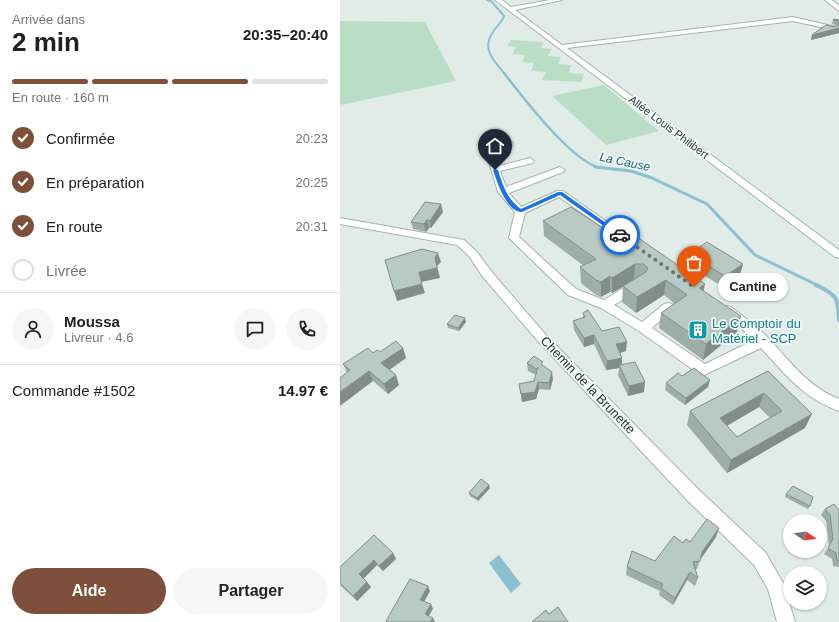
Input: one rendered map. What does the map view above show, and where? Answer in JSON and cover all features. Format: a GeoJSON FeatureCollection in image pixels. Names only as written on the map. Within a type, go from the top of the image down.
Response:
{"type":"FeatureCollection","features":[{"type":"Feature","properties":{"kind":"street","name":"Allée Louis Philibert"},"geometry":{"type":"LineString","coordinates":[[498,0],[839,255]]}},
{"type":"Feature","properties":{"kind":"street"},"geometry":{"type":"LineString","coordinates":[[511,9],[559,0]]}},
{"type":"Feature","properties":{"kind":"street"},"geometry":{"type":"LineString","coordinates":[[828,0],[839,9]]}},
{"type":"Feature","properties":{"kind":"street"},"geometry":{"type":"LineString","coordinates":[[562,48],[793,19],[834,28]]}},
{"type":"Feature","properties":{"kind":"street"},"geometry":{"type":"LineString","coordinates":[[509,144],[490,152],[503,192],[512,205],[520,211]]}},
{"type":"Feature","properties":{"kind":"street"},"geometry":{"type":"LineString","coordinates":[[495,170],[530,161]]}},
{"type":"Feature","properties":{"kind":"street"},"geometry":{"type":"LineString","coordinates":[[503,192],[560,170]]}},
{"type":"Feature","properties":{"kind":"street"},"geometry":{"type":"LineString","coordinates":[[520,211],[560,193],[636,246]]}},
{"type":"Feature","properties":{"kind":"street"},"geometry":{"type":"LineString","coordinates":[[520,211],[514,238],[572,292],[605,305],[643,328],[704,370],[764,341]]}},
{"type":"Feature","properties":{"kind":"street","name":"Chemin de la Brunette"},"geometry":{"type":"LineString","coordinates":[[340,221],[460,242],[473,254],[487,274],[541,337],[693,495],[760,559],[777,588],[786,622]]}},
{"type":"Feature","properties":{"kind":"street"},"geometry":{"type":"LineString","coordinates":[[605,305],[639,284]]}},
{"type":"Feature","properties":{"kind":"street"},"geometry":{"type":"LineString","coordinates":[[719,304],[764,341],[797,381],[820,397],[839,405]]}},
{"type":"Feature","properties":{"kind":"street"},"geometry":{"type":"LineString","coordinates":[[643,328],[668,307]]}},
{"type":"Feature","properties":{"kind":"green space"},"geometry":{"type":"Polygon","coordinates":[[[340,21],[425,22],[456,81],[340,105],[340,21]]]}},
{"type":"Feature","properties":{"kind":"green space"},"geometry":{"type":"Polygon","coordinates":[[[511,40],[544,42],[541,48],[552,49],[548,56],[561,57],[558,64],[571,65],[569,73],[584,74],[581,82],[542,80],[546,72],[531,71],[534,63],[522,62],[525,55],[512,54],[516,47],[507,46],[511,40]]]}},
{"type":"Feature","properties":{"kind":"green space"},"geometry":{"type":"Polygon","coordinates":[[[604,85],[659,131],[606,145],[552,96],[604,85]]]}},
{"type":"Feature","properties":{"kind":"water"},"geometry":{"type":"Polygon","coordinates":[[[499,555],[521,584],[511,593],[489,563],[499,555]]]}},
{"type":"Feature","properties":{"kind":"building"},"geometry":{"type":"Polygon","coordinates":[[[839,21],[839,28],[812,35],[826,25],[835,27],[838,25],[839,21]]]}},
{"type":"Feature","properties":{"kind":"building"},"geometry":{"type":"Polygon","coordinates":[[[425,202],[441,204],[430,221],[427,220],[424,224],[411,222],[425,202]]]}},
{"type":"Feature","properties":{"kind":"building"},"geometry":{"type":"Polygon","coordinates":[[[571,207],[612,234],[624,228],[705,284],[699,288],[741,316],[706,344],[661,313],[687,295],[666,280],[637,297],[623,286],[646,272],[648,268],[644,264],[635,264],[612,278],[610,276],[601,282],[596,280],[580,267],[596,259],[543,221],[571,207]]]}},
{"type":"Feature","properties":{"kind":"building"},"geometry":{"type":"Polygon","coordinates":[[[707,242],[743,264],[725,276],[689,254],[707,242]]]}},
{"type":"Feature","properties":{"kind":"building"},"geometry":{"type":"Polygon","coordinates":[[[422,249],[438,253],[435,257],[437,268],[419,272],[422,284],[394,291],[385,260],[422,249]]]}},
{"type":"Feature","properties":{"kind":"building"},"geometry":{"type":"Polygon","coordinates":[[[588,310],[602,331],[619,327],[627,342],[616,344],[622,358],[607,361],[594,335],[584,338],[573,321],[585,317],[583,313],[588,310]]]}},
{"type":"Feature","properties":{"kind":"building"},"geometry":{"type":"Polygon","coordinates":[[[455,315],[465,318],[458,328],[447,324],[455,315]]]}},
{"type":"Feature","properties":{"kind":"building"},"geometry":{"type":"Polygon","coordinates":[[[396,341],[403,348],[381,363],[396,375],[384,384],[369,371],[340,392],[340,378],[350,370],[343,364],[368,348],[373,353],[377,350],[380,352],[396,341]]]}},
{"type":"Feature","properties":{"kind":"building"},"geometry":{"type":"Polygon","coordinates":[[[534,356],[543,362],[541,364],[552,372],[549,383],[538,382],[535,392],[521,394],[519,384],[534,381],[538,367],[536,369],[527,363],[534,356]]]}},
{"type":"Feature","properties":{"kind":"building"},"geometry":{"type":"Polygon","coordinates":[[[635,362],[645,382],[629,386],[619,365],[635,362]]]}},
{"type":"Feature","properties":{"kind":"building"},"geometry":{"type":"Polygon","coordinates":[[[694,368],[710,380],[686,398],[666,383],[678,373],[682,376],[694,368]]]}},
{"type":"Feature","properties":{"kind":"building"},"geometry":{"type":"Polygon","coordinates":[[[768,371],[812,414],[731,460],[690,411],[768,371]],[[764,393],[720,418],[737,437],[782,411],[764,393]]]}},
{"type":"Feature","properties":{"kind":"building"},"geometry":{"type":"Polygon","coordinates":[[[481,479],[489,485],[477,498],[469,493],[481,479]]]}},
{"type":"Feature","properties":{"kind":"building"},"geometry":{"type":"Polygon","coordinates":[[[793,486],[813,497],[810,506],[786,494],[793,486]]]}},
{"type":"Feature","properties":{"kind":"building"},"geometry":{"type":"Polygon","coordinates":[[[834,504],[839,510],[839,561],[837,560],[836,553],[828,548],[833,539],[830,515],[825,509],[834,504]]]}},
{"type":"Feature","properties":{"kind":"building"},"geometry":{"type":"Polygon","coordinates":[[[707,519],[719,528],[702,552],[700,561],[693,562],[698,578],[690,572],[675,598],[661,588],[663,584],[627,567],[632,551],[655,561],[674,536],[683,543],[686,539],[690,542],[707,519]]]}},
{"type":"Feature","properties":{"kind":"building"},"geometry":{"type":"Polygon","coordinates":[[[374,535],[393,553],[379,566],[374,560],[359,574],[367,582],[353,596],[340,583],[340,567],[374,535]]]}},
{"type":"Feature","properties":{"kind":"building"},"geometry":{"type":"Polygon","coordinates":[[[410,579],[428,586],[420,600],[431,604],[425,614],[433,618],[430,622],[387,622],[386,621],[410,579]]]}},
{"type":"Feature","properties":{"kind":"building"},"geometry":{"type":"Polygon","coordinates":[[[558,607],[568,622],[532,622],[546,610],[549,614],[558,607]]]}},
{"type":"Feature","properties":{"kind":"waterway","name":"La Cause"},"geometry":{"type":"LineString","coordinates":[[487,0],[491,1],[504,16],[493,32],[488,44],[490,54],[505,74]]}},
{"type":"Feature","properties":{"kind":"waterway","name":"La Cause"},"geometry":{"type":"LineString","coordinates":[[504,73],[563,143],[590,164],[601,168]]}},
{"type":"Feature","properties":{"kind":"waterway","name":"La Cause"},"geometry":{"type":"LineString","coordinates":[[595,167],[601,168]]}},
{"type":"Feature","properties":{"kind":"waterway","name":"La Cause"},"geometry":{"type":"LineString","coordinates":[[601,168],[631,171],[652,178],[707,204],[755,255],[819,286]]}},
{"type":"Feature","properties":{"kind":"waterway","name":"La Cause"},"geometry":{"type":"LineString","coordinates":[[816,285],[832,294],[837,301],[839,320]]}},
{"type":"Feature","properties":{"kind":"way so far"},"geometry":{"type":"LineString","coordinates":[[620,235],[694,287]]}},
{"type":"Feature","properties":{"kind":"place","name":"Cantine"},"geometry":{"type":"Point","coordinates":[694,287]}},
{"type":"Feature","properties":{"kind":"place","name":"Le Comptoir du Matériel - SCP"},"geometry":{"type":"Point","coordinates":[698,330]}},
{"type":"Feature","properties":{"kind":"route"},"geometry":{"type":"LineString","coordinates":[[495,170],[501,189],[512,205],[520,211],[560,193],[620,235]]}}]}
